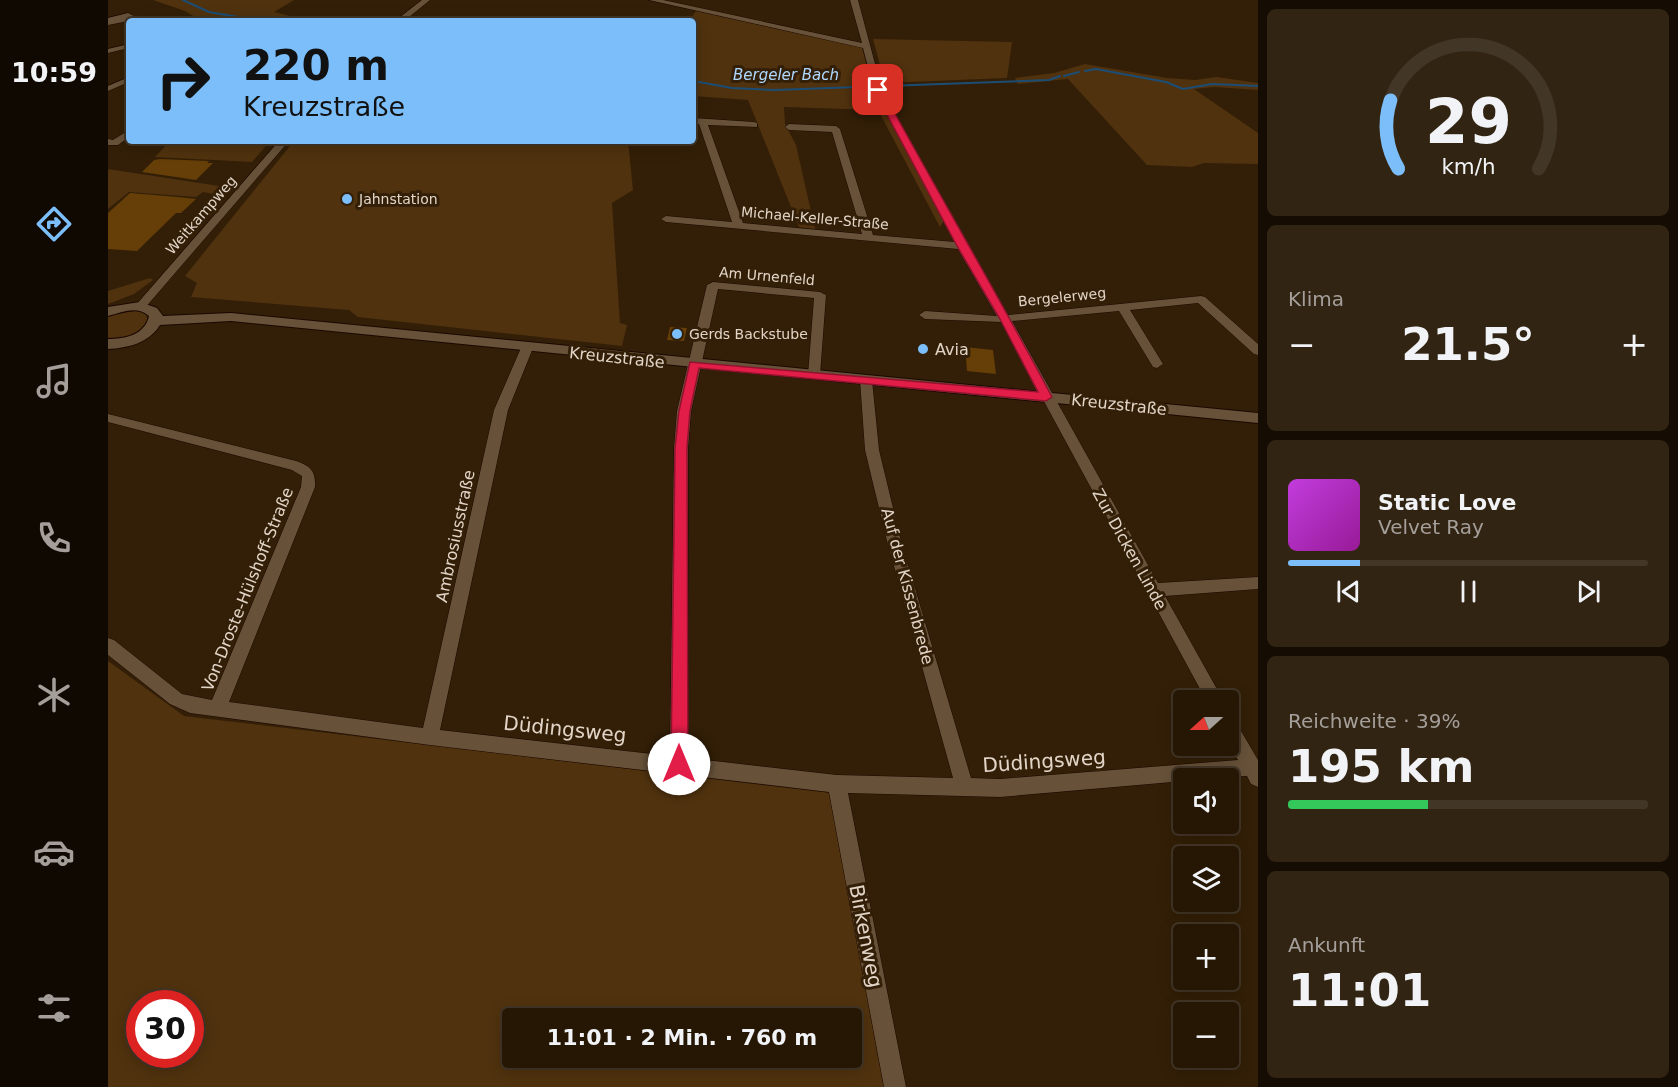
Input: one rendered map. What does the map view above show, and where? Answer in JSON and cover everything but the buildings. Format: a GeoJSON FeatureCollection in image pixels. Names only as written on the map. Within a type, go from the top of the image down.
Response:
{"type":"FeatureCollection","features":[{"type":"Feature","properties":{"kind":"street"},"geometry":{"type":"LineString","coordinates":[[403,18],[426,0]]}},
{"type":"Feature","properties":{"kind":"street"},"geometry":{"type":"LineString","coordinates":[[653,0],[866,46]]}},
{"type":"Feature","properties":{"kind":"street","name":"Bergelerweg"},"geometry":{"type":"LineString","coordinates":[[854,0],[877,87],[1046,397]]}},
{"type":"Feature","properties":{"kind":"street"},"geometry":{"type":"LineString","coordinates":[[108,51],[126,46]]}},
{"type":"Feature","properties":{"kind":"street"},"geometry":{"type":"LineString","coordinates":[[109,87],[126,80]]}},
{"type":"Feature","properties":{"kind":"street"},"geometry":{"type":"LineString","coordinates":[[109,87],[122,92]]}},
{"type":"Feature","properties":{"kind":"street"},"geometry":{"type":"LineString","coordinates":[[739,227],[698,122],[753,125]]}},
{"type":"Feature","properties":{"kind":"street"},"geometry":{"type":"LineString","coordinates":[[789,127],[836,129],[869,238]]}},
{"type":"Feature","properties":{"kind":"street"},"geometry":{"type":"LineString","coordinates":[[108,136],[126,130]]}},
{"type":"Feature","properties":{"kind":"street"},"geometry":{"type":"LineString","coordinates":[[108,142],[115,143],[126,132]]}},
{"type":"Feature","properties":{"kind":"street","name":"Weitkampweg"},"geometry":{"type":"LineString","coordinates":[[140,307],[281,144]]}},
{"type":"Feature","properties":{"kind":"street","name":"Michael-Keller-Straße"},"geometry":{"type":"LineString","coordinates":[[666,219],[962,246]]}},
{"type":"Feature","properties":{"kind":"street","name":"Am Urnenfeld"},"geometry":{"type":"LineString","coordinates":[[694,364],[713,285],[820,295],[814,375]]}},
{"type":"Feature","properties":{"kind":"street","name":"Bergelerweg"},"geometry":{"type":"LineString","coordinates":[[925,315],[990,320],[1200,299],[1258,351]]}},
{"type":"Feature","properties":{"kind":"street","name":"Bergelerweg"},"geometry":{"type":"LineString","coordinates":[[1122,306],[1157,364]]}},
{"type":"Feature","properties":{"kind":"street"},"geometry":{"type":"LineString","coordinates":[[108,312],[140,307],[153,312],[155,321],[149,330],[134,339],[108,345]]}},
{"type":"Feature","properties":{"kind":"street","name":"Kreuzstraße"},"geometry":{"type":"LineString","coordinates":[[155,321],[231,317],[527,348],[1258,418]]}},
{"type":"Feature","properties":{"kind":"street","name":"Ambrosiusstraße"},"geometry":{"type":"LineString","coordinates":[[430,736],[501,410],[527,348]]}},
{"type":"Feature","properties":{"kind":"street"},"geometry":{"type":"LineString","coordinates":[[679,764],[681,448],[684,411],[694,364]]}},
{"type":"Feature","properties":{"kind":"street","name":"Auf der Kissenbrede"},"geometry":{"type":"LineString","coordinates":[[866,380],[873,450],[894,541],[964,788]]}},
{"type":"Feature","properties":{"kind":"street","name":"Zur Dicken Linde"},"geometry":{"type":"LineString","coordinates":[[1046,397],[1209,690]]}},
{"type":"Feature","properties":{"kind":"street","name":"Von-Droste-Hülshoff-Straße"},"geometry":{"type":"LineString","coordinates":[[108,418],[296,466],[309,474],[308,487],[217,710]]}},
{"type":"Feature","properties":{"kind":"street"},"geometry":{"type":"LineString","coordinates":[[1153,590],[1258,583]]}},
{"type":"Feature","properties":{"kind":"street","name":"Düdingsweg"},"geometry":{"type":"LineString","coordinates":[[108,645],[176,699],[217,710],[837,784],[1000,788],[1255,773]]}},
{"type":"Feature","properties":{"kind":"street"},"geometry":{"type":"LineString","coordinates":[[1239,745],[1255,773]]}},
{"type":"Feature","properties":{"kind":"street","name":"Birkenweg"},"geometry":{"type":"LineString","coordinates":[[837,784],[895,1087]]}},
{"type":"Feature","properties":{"kind":"shaded area"},"geometry":{"type":"Polygon","coordinates":[[[153,0],[294,0],[274,12],[298,18],[196,18],[185,11],[153,0]]]}},
{"type":"Feature","properties":{"kind":"shaded area"},"geometry":{"type":"Polygon","coordinates":[[[696,11],[862,48],[873,90],[944,220],[940,227],[878,110],[784,107],[785,124],[796,145],[815,229],[799,227],[748,100],[696,96],[696,18],[691,18],[696,11]]]}},
{"type":"Feature","properties":{"kind":"shaded area"},"geometry":{"type":"Polygon","coordinates":[[[873,39],[1012,42],[1007,78],[885,83],[873,39]]]}},
{"type":"Feature","properties":{"kind":"shaded area"},"geometry":{"type":"Polygon","coordinates":[[[1085,64],[1167,78],[1195,80],[1217,77],[1258,83],[1258,90],[1214,87],[1194,89],[1258,133],[1258,164],[1204,163],[1192,167],[1147,165],[1068,79],[1018,84],[1015,78],[1054,73],[1085,64]]]}},
{"type":"Feature","properties":{"kind":"shaded area"},"geometry":{"type":"Polygon","coordinates":[[[167,144],[267,144],[252,162],[155,157],[167,144]]]}},
{"type":"Feature","properties":{"kind":"shaded area"},"geometry":{"type":"Polygon","coordinates":[[[292,144],[628,144],[633,190],[612,203],[620,323],[627,325],[622,346],[358,317],[349,310],[191,297],[197,283],[185,276],[292,144]]]}},
{"type":"Feature","properties":{"kind":"shaded area"},"geometry":{"type":"Polygon","coordinates":[[[108,169],[232,188],[225,196],[203,192],[196,197],[129,192],[108,209],[108,169]]]}},
{"type":"Feature","properties":{"kind":"shaded area"},"geometry":{"type":"Polygon","coordinates":[[[150,278],[153,280],[134,294],[108,304],[108,291],[150,278]]]}},
{"type":"Feature","properties":{"kind":"shaded area"},"geometry":{"type":"Polygon","coordinates":[[[128,310],[144,312],[149,321],[136,333],[108,340],[108,316],[128,310]]]}},
{"type":"Feature","properties":{"kind":"shaded area"},"geometry":{"type":"Polygon","coordinates":[[[108,661],[184,716],[830,793],[884,1087],[108,1087],[108,661]]]}},
{"type":"Feature","properties":{"kind":"waterway","name":"Bergeler Bach"},"geometry":{"type":"LineString","coordinates":[[183,0],[209,12],[244,18]]}},
{"type":"Feature","properties":{"kind":"waterway","name":"Bergeler Bach"},"geometry":{"type":"LineString","coordinates":[[1085,71],[1096,69],[1166,82],[1183,89],[1212,84],[1258,86]]}},
{"type":"Feature","properties":{"kind":"waterway","name":"Bergeler Bach"},"geometry":{"type":"LineString","coordinates":[[1064,76],[1079,72]]}},
{"type":"Feature","properties":{"kind":"waterway","name":"Bergeler Bach"},"geometry":{"type":"LineString","coordinates":[[696,82],[732,88],[774,90],[1049,80],[1060,76]]}},
{"type":"Feature","properties":{"kind":"place","name":"Jahnstation"},"geometry":{"type":"Point","coordinates":[347,199]}},
{"type":"Feature","properties":{"kind":"place","name":"Gerds Backstube"},"geometry":{"type":"Point","coordinates":[677,334]}},
{"type":"Feature","properties":{"kind":"place","name":"Avia"},"geometry":{"type":"Point","coordinates":[923,349]}},
{"type":"Feature","properties":{"kind":"route"},"geometry":{"type":"LineString","coordinates":[[679,764],[681,448],[684,411],[694,364],[1046,397],[878,90]]}}]}
